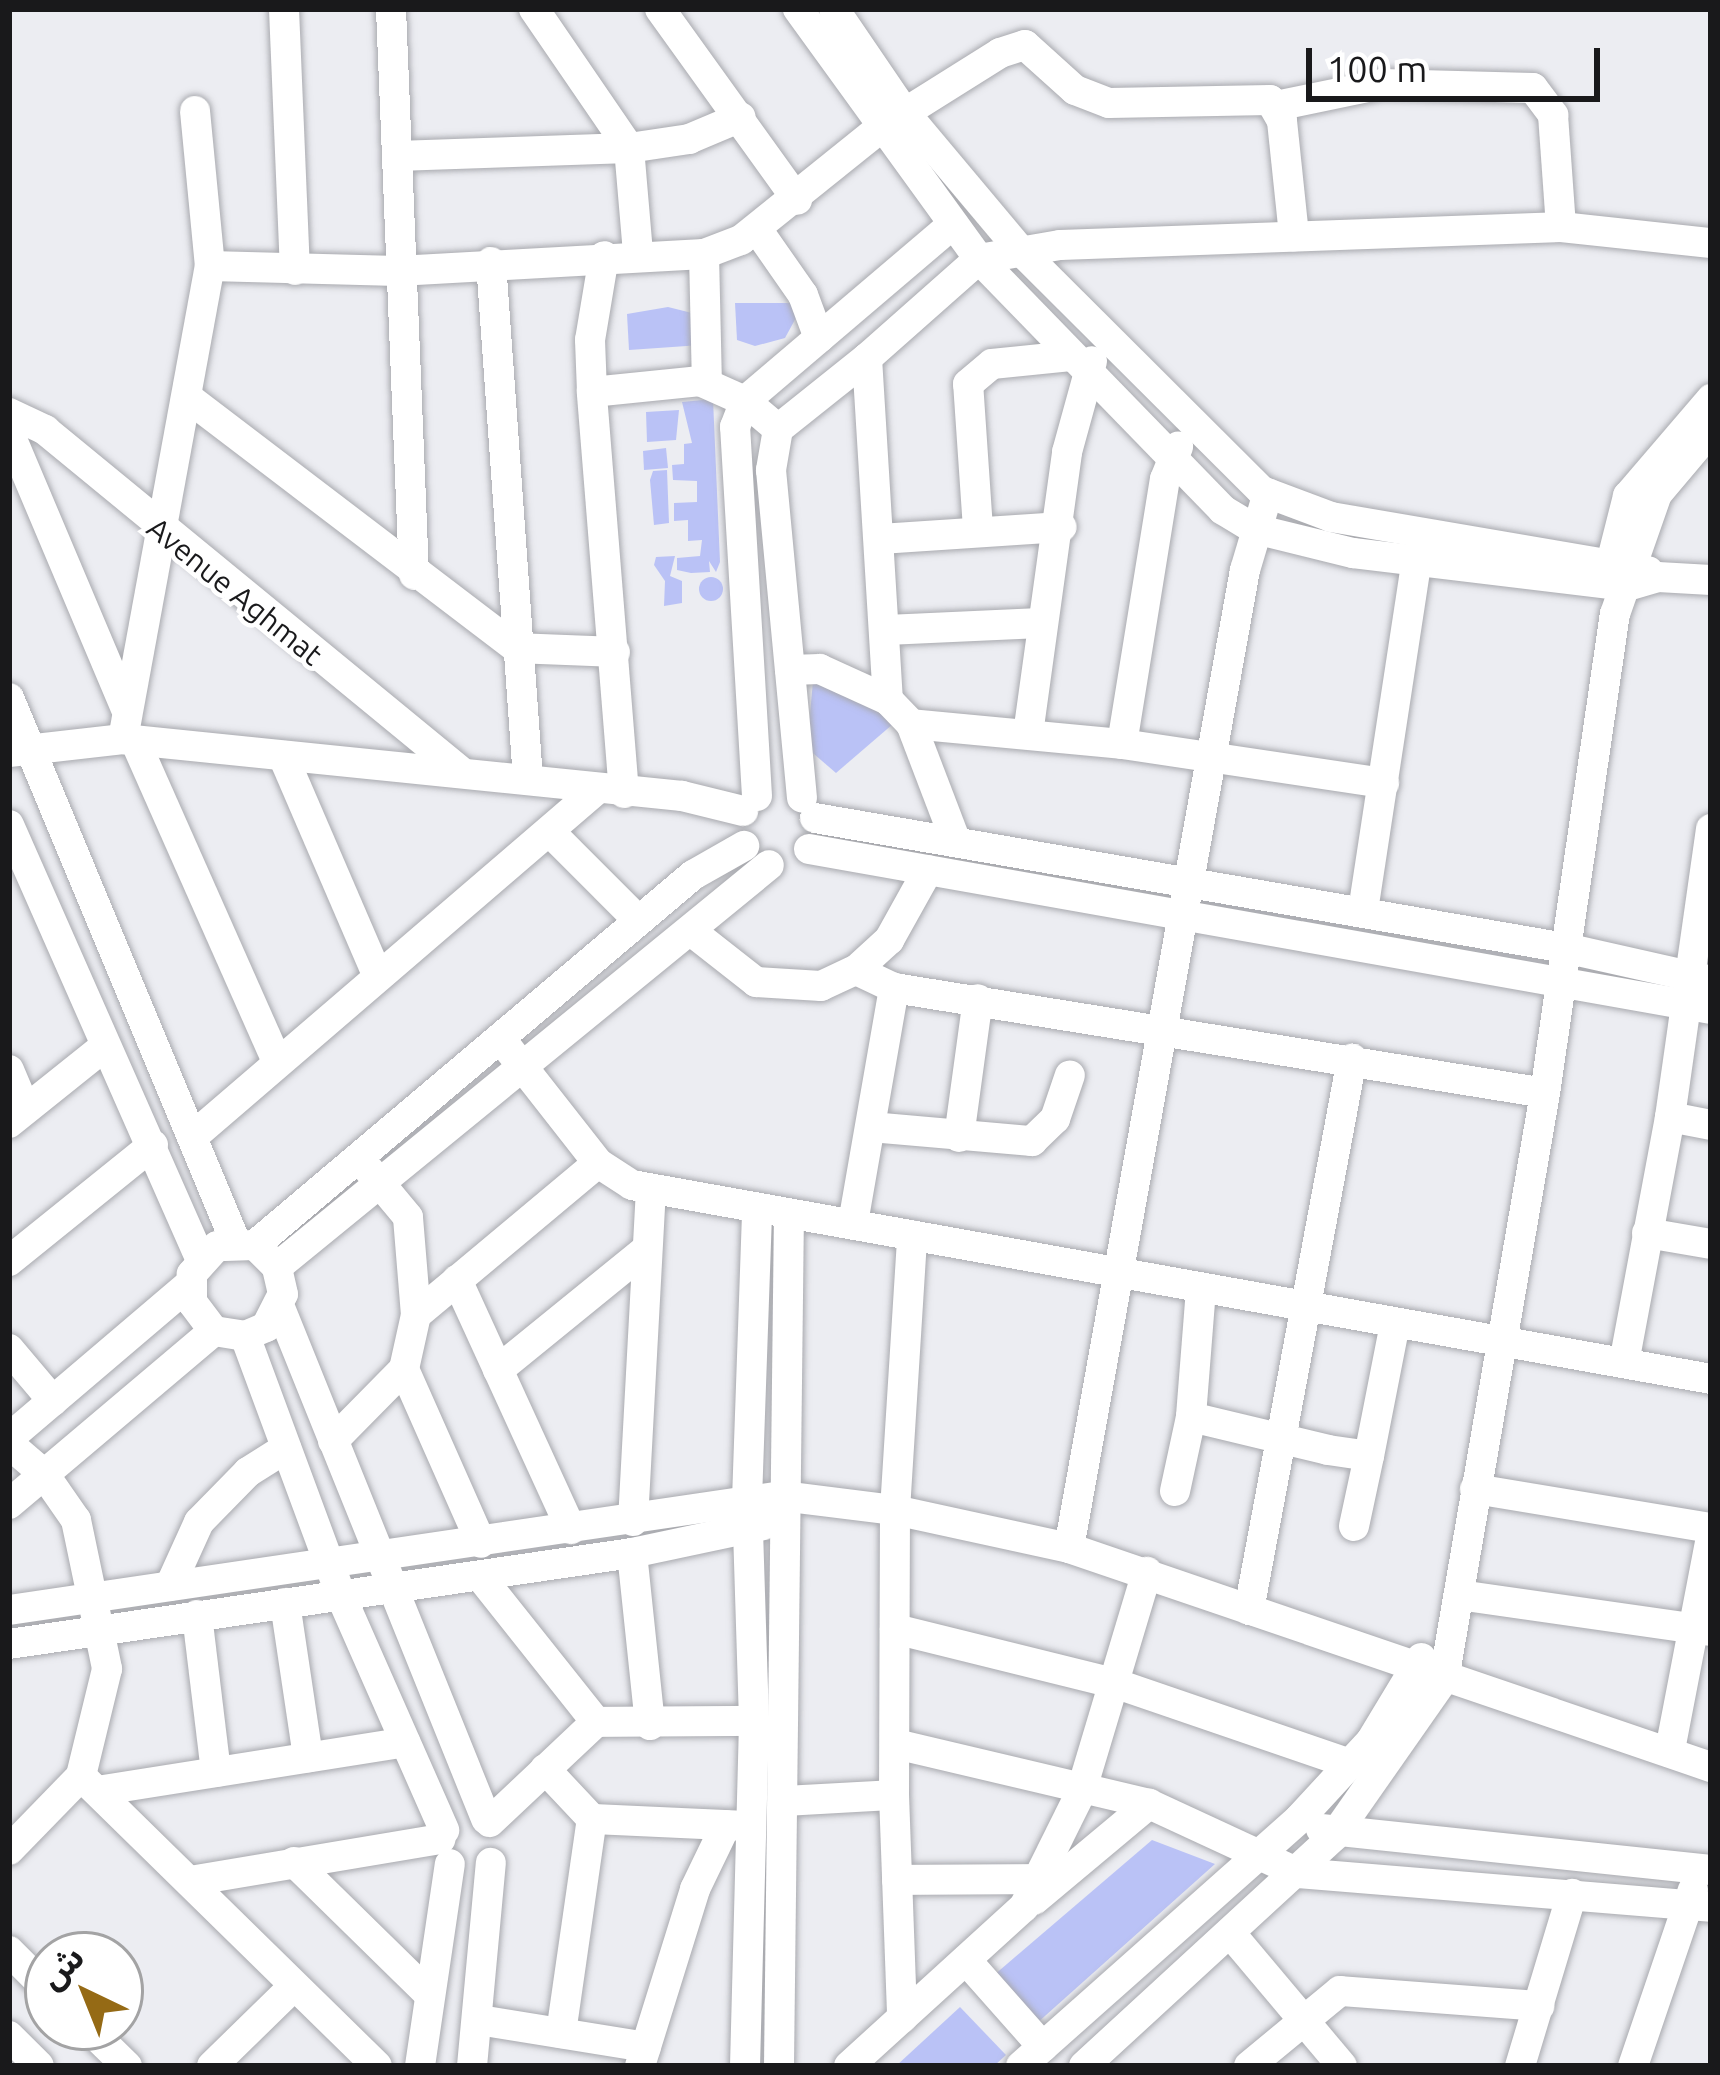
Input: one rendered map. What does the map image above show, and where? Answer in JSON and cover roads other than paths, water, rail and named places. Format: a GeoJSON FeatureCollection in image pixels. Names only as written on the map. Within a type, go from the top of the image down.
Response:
{"type":"FeatureCollection","features":[{"type":"Feature","properties":{"kind":"street"},"geometry":{"type":"LineString","coordinates":[[284,9],[296,270]]}},
{"type":"Feature","properties":{"kind":"street"},"geometry":{"type":"LineString","coordinates":[[391,9],[398,271],[414,575]]}},
{"type":"Feature","properties":{"kind":"street"},"geometry":{"type":"LineString","coordinates":[[660,9],[796,200]]}},
{"type":"Feature","properties":{"kind":"street"},"geometry":{"type":"LineString","coordinates":[[798,9],[892,122],[1107,334],[1191,425],[1268,494],[1349,520],[1624,581]]}},
{"type":"Feature","properties":{"kind":"street"},"geometry":{"type":"LineString","coordinates":[[834,9],[892,122],[953,224],[980,259],[1170,462],[1256,529],[1417,560],[1624,581],[1711,580]]}},
{"type":"Feature","properties":{"kind":"street"},"geometry":{"type":"LineString","coordinates":[[548,14],[629,148],[638,252]]}},
{"type":"Feature","properties":{"kind":"street"},"geometry":{"type":"LineString","coordinates":[[210,266],[398,271],[638,252],[704,254],[757,229],[892,122],[1000,52],[1025,45],[1075,90],[1109,103],[1258,98],[1276,106],[1382,84],[1533,88],[1552,108],[1561,227]]}},
{"type":"Feature","properties":{"kind":"street"},"geometry":{"type":"LineString","coordinates":[[1276,106],[1294,236]]}},
{"type":"Feature","properties":{"kind":"street"},"geometry":{"type":"LineString","coordinates":[[128,730],[159,530],[210,266],[195,111]]}},
{"type":"Feature","properties":{"kind":"street"},"geometry":{"type":"LineString","coordinates":[[397,156],[629,148],[689,139],[741,117]]}},
{"type":"Feature","properties":{"kind":"street"},"geometry":{"type":"LineString","coordinates":[[472,2066],[491,1863],[499,1838],[378,1555],[281,1310],[277,1267],[369,1170],[509,1050],[638,920],[744,845],[750,804],[733,438],[746,401],[953,224]]}},
{"type":"Feature","properties":{"kind":"street"},"geometry":{"type":"LineString","coordinates":[[509,1050],[691,931],[769,865],[794,862],[809,822],[770,452],[778,429],[980,259],[1021,251],[1561,227],[1711,243]]}},
{"type":"Feature","properties":{"kind":"street"},"geometry":{"type":"LineString","coordinates":[[757,229],[803,295],[819,338]]}},
{"type":"Feature","properties":{"kind":"street"},"geometry":{"type":"LineString","coordinates":[[704,254],[706,382]]}},
{"type":"Feature","properties":{"kind":"street"},"geometry":{"type":"LineString","coordinates":[[604,256],[590,340],[615,652],[609,792]]}},
{"type":"Feature","properties":{"kind":"street"},"geometry":{"type":"LineString","coordinates":[[491,262],[528,780]]}},
{"type":"Feature","properties":{"kind":"street"},"geometry":{"type":"LineString","coordinates":[[1028,734],[1042,623],[1061,527],[1079,364],[1107,334]]}},
{"type":"Feature","properties":{"kind":"street"},"geometry":{"type":"LineString","coordinates":[[867,358],[888,700]]}},
{"type":"Feature","properties":{"kind":"street"},"geometry":{"type":"LineString","coordinates":[[977,529],[968,384],[992,364],[1079,364]]}},
{"type":"Feature","properties":{"kind":"street"},"geometry":{"type":"LineString","coordinates":[[592,392],[667,380],[706,382],[746,401],[778,429]]}},
{"type":"Feature","properties":{"kind":"street"},"geometry":{"type":"LineString","coordinates":[[187,398],[414,575],[518,648],[615,652]]}},
{"type":"Feature","properties":{"kind":"street"},"geometry":{"type":"LineString","coordinates":[[1685,457],[1711,399]]}},
{"type":"Feature","properties":{"kind":"street","name":"Avenue Aghmat"},"geometry":{"type":"LineString","coordinates":[[9,413],[45,430],[159,530],[461,771]]}},
{"type":"Feature","properties":{"kind":"street"},"geometry":{"type":"LineString","coordinates":[[1122,744],[1170,462],[1191,425]]}},
{"type":"Feature","properties":{"kind":"street"},"geometry":{"type":"LineString","coordinates":[[1084,2066],[1334,1836],[1444,1679],[1447,1635],[1459,1595],[1545,1093],[1624,581],[1649,508],[1711,430]]}},
{"type":"Feature","properties":{"kind":"street"},"geometry":{"type":"LineString","coordinates":[[9,432],[128,730],[278,1062]]}},
{"type":"Feature","properties":{"kind":"street"},"geometry":{"type":"LineString","coordinates":[[1069,1548],[1211,759],[1256,529],[1268,494]]}},
{"type":"Feature","properties":{"kind":"street"},"geometry":{"type":"LineString","coordinates":[[880,539],[1061,527]]}},
{"type":"Feature","properties":{"kind":"street"},"geometry":{"type":"LineString","coordinates":[[1363,911],[1417,560]]}},
{"type":"Feature","properties":{"kind":"street"},"geometry":{"type":"LineString","coordinates":[[885,630],[1042,623]]}},
{"type":"Feature","properties":{"kind":"street"},"geometry":{"type":"LineString","coordinates":[[790,670],[836,674],[888,700],[911,724],[956,842]]}},
{"type":"Feature","properties":{"kind":"street"},"geometry":{"type":"LineString","coordinates":[[9,698],[18,750],[245,1244],[277,1267]]}},
{"type":"Feature","properties":{"kind":"street"},"geometry":{"type":"LineString","coordinates":[[911,724],[1122,744],[1384,783]]}},
{"type":"Feature","properties":{"kind":"street"},"geometry":{"type":"LineString","coordinates":[[18,750],[128,730],[284,756],[461,771],[609,792],[750,804],[779,789],[809,822],[928,870],[1363,911],[1700,992]]}},
{"type":"Feature","properties":{"kind":"street"},"geometry":{"type":"LineString","coordinates":[[284,756],[377,974]]}},
{"type":"Feature","properties":{"kind":"street"},"geometry":{"type":"LineString","coordinates":[[196,1133],[377,974],[550,832],[609,792]]}},
{"type":"Feature","properties":{"kind":"street"},"geometry":{"type":"LineString","coordinates":[[809,822],[956,842],[1188,898],[1564,962]]}},
{"type":"Feature","properties":{"kind":"street"},"geometry":{"type":"LineString","coordinates":[[9,825],[15,857],[153,1144],[195,1272],[198,1318],[229,1334],[286,1448],[335,1582],[445,1844],[466,1871],[491,1863]]}},
{"type":"Feature","properties":{"kind":"street"},"geometry":{"type":"LineString","coordinates":[[550,832],[638,920]]}},
{"type":"Feature","properties":{"kind":"street"},"geometry":{"type":"LineString","coordinates":[[1624,1363],[1646,1233],[1700,992],[1710,836]]}},
{"type":"Feature","properties":{"kind":"street"},"geometry":{"type":"LineString","coordinates":[[744,845],[769,865]]}},
{"type":"Feature","properties":{"kind":"street"},"geometry":{"type":"LineString","coordinates":[[691,931],[756,982],[795,989],[856,970],[912,909],[928,870]]}},
{"type":"Feature","properties":{"kind":"street"},"geometry":{"type":"LineString","coordinates":[[856,970],[894,988],[1166,1027],[1545,1093]]}},
{"type":"Feature","properties":{"kind":"street"},"geometry":{"type":"LineString","coordinates":[[853,1223],[894,988]]}},
{"type":"Feature","properties":{"kind":"street"},"geometry":{"type":"LineString","coordinates":[[959,1137],[978,999]]}},
{"type":"Feature","properties":{"kind":"street"},"geometry":{"type":"LineString","coordinates":[[9,1070],[17,1115],[105,1046]]}},
{"type":"Feature","properties":{"kind":"street"},"geometry":{"type":"LineString","coordinates":[[509,1050],[598,1163],[651,1190],[1711,1379]]}},
{"type":"Feature","properties":{"kind":"street"},"geometry":{"type":"LineString","coordinates":[[1249,1610],[1352,1059]]}},
{"type":"Feature","properties":{"kind":"street"},"geometry":{"type":"LineString","coordinates":[[871,1127],[1021,1143],[1043,1135],[1070,1075]]}},
{"type":"Feature","properties":{"kind":"street"},"geometry":{"type":"LineString","coordinates":[[1670,1117],[1711,1125]]}},
{"type":"Feature","properties":{"kind":"street"},"geometry":{"type":"LineString","coordinates":[[9,1261],[153,1144]]}},
{"type":"Feature","properties":{"kind":"street"},"geometry":{"type":"LineString","coordinates":[[416,1315],[598,1163]]}},
{"type":"Feature","properties":{"kind":"street"},"geometry":{"type":"LineString","coordinates":[[89,1784],[104,1706],[103,1627],[76,1520],[44,1474],[9,1441],[195,1272],[369,1170]]}},
{"type":"Feature","properties":{"kind":"street"},"geometry":{"type":"LineString","coordinates":[[334,1441],[404,1369],[416,1315],[408,1217],[369,1170]]}},
{"type":"Feature","properties":{"kind":"street"},"geometry":{"type":"LineString","coordinates":[[633,1521],[651,1190]]}},
{"type":"Feature","properties":{"kind":"street"},"geometry":{"type":"LineString","coordinates":[[745,2066],[737,1826],[754,1720],[747,1515],[758,1212]]}},
{"type":"Feature","properties":{"kind":"street"},"geometry":{"type":"LineString","coordinates":[[779,2066],[793,1506],[789,1217]]}},
{"type":"Feature","properties":{"kind":"street"},"geometry":{"type":"LineString","coordinates":[[1646,1233],[1711,1244]]}},
{"type":"Feature","properties":{"kind":"street"},"geometry":{"type":"LineString","coordinates":[[902,2018],[894,1795],[895,1510],[912,1236]]}},
{"type":"Feature","properties":{"kind":"street"},"geometry":{"type":"LineString","coordinates":[[498,1370],[647,1249]]}},
{"type":"Feature","properties":{"kind":"street"},"geometry":{"type":"LineString","coordinates":[[457,1280],[572,1528]]}},
{"type":"Feature","properties":{"kind":"street"},"geometry":{"type":"LineString","coordinates":[[1175,1491],[1191,1417],[1201,1289]]}},
{"type":"Feature","properties":{"kind":"street"},"geometry":{"type":"LineString","coordinates":[[9,1504],[229,1334],[281,1310]]}},
{"type":"Feature","properties":{"kind":"street"},"geometry":{"type":"LineString","coordinates":[[1354,1526],[1395,1324]]}},
{"type":"Feature","properties":{"kind":"street"},"geometry":{"type":"LineString","coordinates":[[9,1349],[53,1401]]}},
{"type":"Feature","properties":{"kind":"street"},"geometry":{"type":"LineString","coordinates":[[404,1369],[481,1543]]}},
{"type":"Feature","properties":{"kind":"street"},"geometry":{"type":"LineString","coordinates":[[1191,1417],[1369,1456]]}},
{"type":"Feature","properties":{"kind":"street"},"geometry":{"type":"LineString","coordinates":[[170,1586],[199,1522],[248,1472],[286,1448]]}},
{"type":"Feature","properties":{"kind":"street"},"geometry":{"type":"LineString","coordinates":[[1475,1489],[1711,1528]]}},
{"type":"Feature","properties":{"kind":"street"},"geometry":{"type":"LineString","coordinates":[[9,1610],[170,1586],[335,1582],[393,1588],[632,1553],[747,1515],[793,1506],[895,1510],[1069,1548],[1147,1572],[1408,1669],[1711,1767]]}},
{"type":"Feature","properties":{"kind":"street"},"geometry":{"type":"LineString","coordinates":[[9,1644],[285,1604],[335,1582],[378,1555],[633,1521],[747,1515]]}},
{"type":"Feature","properties":{"kind":"street"},"geometry":{"type":"LineString","coordinates":[[1670,1750],[1704,1629],[1711,1538]]}},
{"type":"Feature","properties":{"kind":"street"},"geometry":{"type":"LineString","coordinates":[[632,1553],[650,1725]]}},
{"type":"Feature","properties":{"kind":"street"},"geometry":{"type":"LineString","coordinates":[[1024,1907],[1082,1792],[1147,1572]]}},
{"type":"Feature","properties":{"kind":"street"},"geometry":{"type":"LineString","coordinates":[[480,1576],[596,1722]]}},
{"type":"Feature","properties":{"kind":"street"},"geometry":{"type":"LineString","coordinates":[[1459,1595],[1704,1629]]}},
{"type":"Feature","properties":{"kind":"street"},"geometry":{"type":"LineString","coordinates":[[285,1604],[308,1757]]}},
{"type":"Feature","properties":{"kind":"street"},"geometry":{"type":"LineString","coordinates":[[197,1615],[216,1772]]}},
{"type":"Feature","properties":{"kind":"street"},"geometry":{"type":"LineString","coordinates":[[895,1629],[1114,1682],[1350,1764]]}},
{"type":"Feature","properties":{"kind":"street"},"geometry":{"type":"LineString","coordinates":[[966,1960],[1032,2056],[1299,1819],[1389,1714],[1408,1669],[1447,1635]]}},
{"type":"Feature","properties":{"kind":"street"},"geometry":{"type":"LineString","coordinates":[[488,1821],[596,1722],[650,1725],[754,1720]]}},
{"type":"Feature","properties":{"kind":"street"},"geometry":{"type":"LineString","coordinates":[[9,1850],[89,1784],[216,1772],[405,1742]]}},
{"type":"Feature","properties":{"kind":"street"},"geometry":{"type":"LineString","coordinates":[[896,1744],[1082,1792],[1148,1804],[1261,1852],[1298,1873],[1699,1907]]}},
{"type":"Feature","properties":{"kind":"street"},"geometry":{"type":"LineString","coordinates":[[545,1768],[592,1820],[737,1826]]}},
{"type":"Feature","properties":{"kind":"street"},"geometry":{"type":"LineString","coordinates":[[89,1784],[377,2066]]}},
{"type":"Feature","properties":{"kind":"street"},"geometry":{"type":"LineString","coordinates":[[786,1801],[894,1795]]}},
{"type":"Feature","properties":{"kind":"street"},"geometry":{"type":"LineString","coordinates":[[849,2066],[1024,1907],[1148,1804]]}},
{"type":"Feature","properties":{"kind":"street"},"geometry":{"type":"LineString","coordinates":[[420,2066],[445,1844],[465,1814],[488,1821]]}},
{"type":"Feature","properties":{"kind":"street"},"geometry":{"type":"LineString","coordinates":[[1299,1819],[1334,1836],[1706,1869],[1699,1907],[1633,2066]]}},
{"type":"Feature","properties":{"kind":"street"},"geometry":{"type":"LineString","coordinates":[[561,2033],[592,1820]]}},
{"type":"Feature","properties":{"kind":"street"},"geometry":{"type":"LineString","coordinates":[[479,2020],[561,2033],[643,2056],[695,1889],[737,1826]]}},
{"type":"Feature","properties":{"kind":"street"},"geometry":{"type":"LineString","coordinates":[[190,1881],[295,1862],[445,1844]]}},
{"type":"Feature","properties":{"kind":"street"},"geometry":{"type":"LineString","coordinates":[[295,1862],[430,1995]]}},
{"type":"Feature","properties":{"kind":"street"},"geometry":{"type":"LineString","coordinates":[[897,1880],[1039,1879]]}},
{"type":"Feature","properties":{"kind":"street"},"geometry":{"type":"LineString","coordinates":[[1520,2066],[1573,1894]]}},
{"type":"Feature","properties":{"kind":"street"},"geometry":{"type":"LineString","coordinates":[[1231,1934],[1342,2066]]}},
{"type":"Feature","properties":{"kind":"street"},"geometry":{"type":"LineString","coordinates":[[212,2066],[293,1987]]}},
{"type":"Feature","properties":{"kind":"street"},"geometry":{"type":"LineString","coordinates":[[1249,2066],[1325,1999],[1356,1989],[1539,2006]]}}]}
